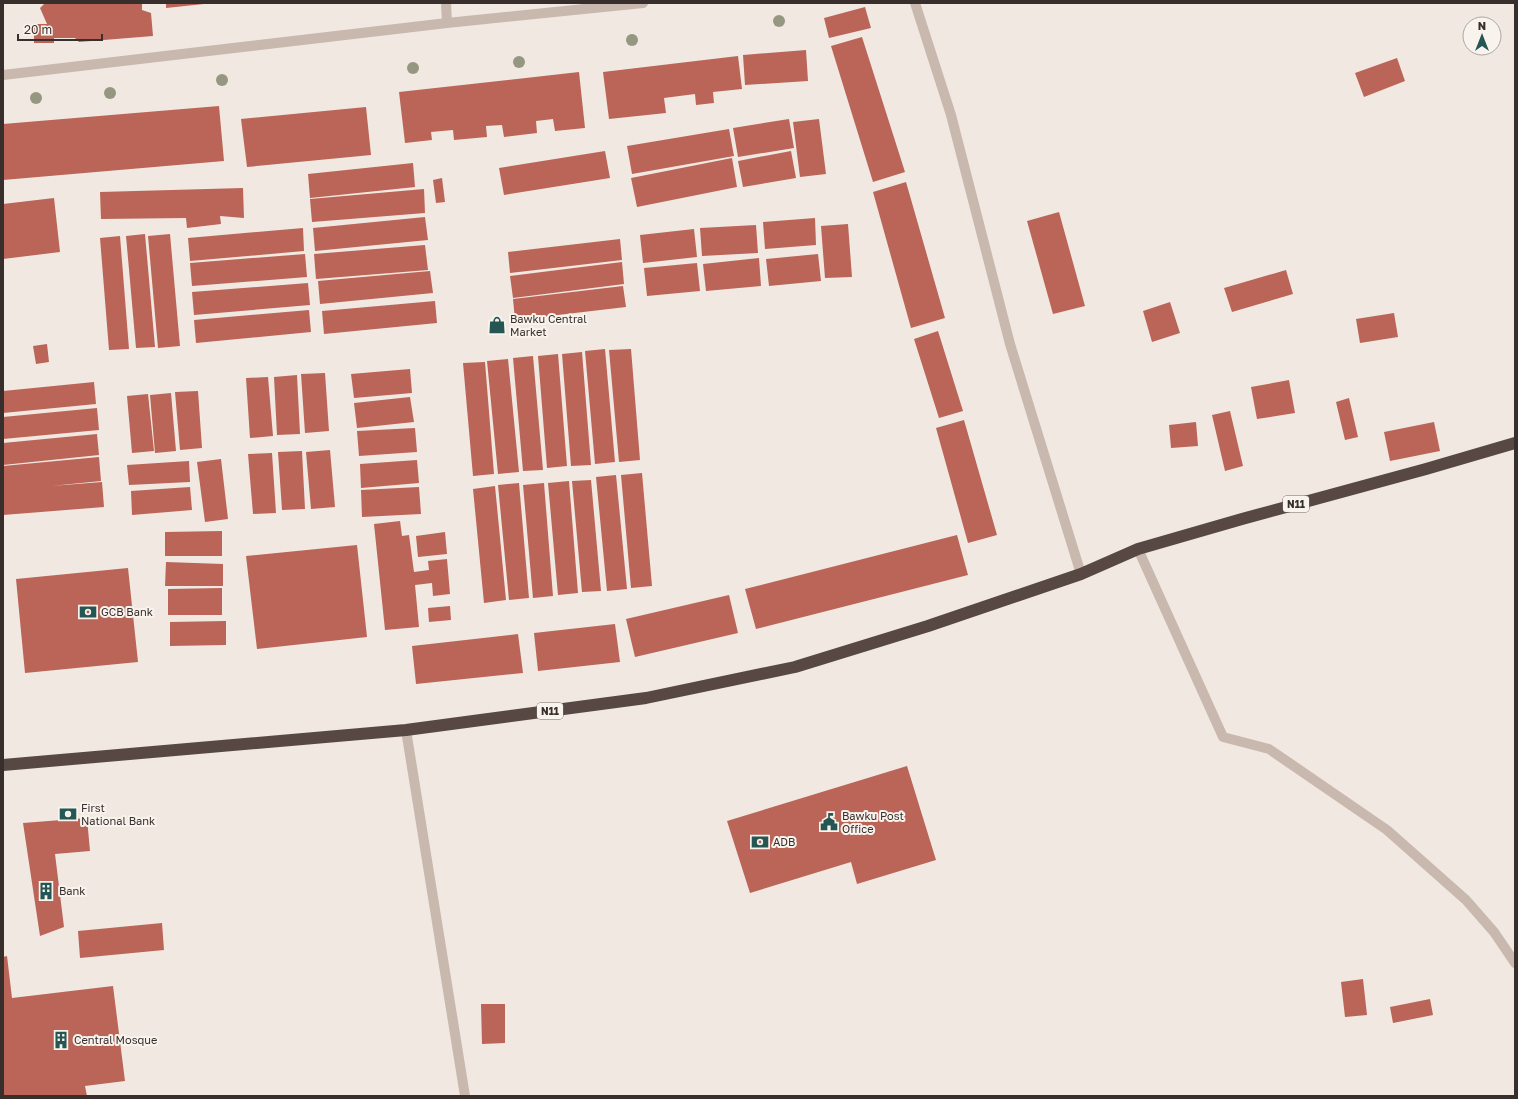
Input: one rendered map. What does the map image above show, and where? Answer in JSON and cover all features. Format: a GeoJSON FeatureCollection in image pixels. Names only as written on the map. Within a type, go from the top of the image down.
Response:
{"type":"FeatureCollection","features":[{"type":"Feature","properties":{"kind":"highway","name":"N11"},"geometry":{"type":"LineString","coordinates":[[3,765],[406,730],[646,698],[795,667],[928,626],[1081,574],[1138,549],[1426,469],[1515,442]]}},
{"type":"Feature","properties":{"kind":"street"},"geometry":{"type":"LineString","coordinates":[[446,3],[447,23]]}},
{"type":"Feature","properties":{"kind":"street"},"geometry":{"type":"LineString","coordinates":[[3,75],[447,23],[643,3]]}},
{"type":"Feature","properties":{"kind":"street"},"geometry":{"type":"LineString","coordinates":[[915,3],[952,115],[1010,344],[1081,574]]}},
{"type":"Feature","properties":{"kind":"street"},"geometry":{"type":"LineString","coordinates":[[1138,549],[1223,737],[1269,749],[1387,830],[1466,900],[1494,932],[1515,963]]}},
{"type":"Feature","properties":{"kind":"street"},"geometry":{"type":"LineString","coordinates":[[406,730],[465,1096]]}},
{"type":"Feature","properties":{"kind":"building"},"geometry":{"type":"Polygon","coordinates":[[[45,3],[142,3],[142,10],[151,13],[153,36],[79,42],[75,38],[54,38],[54,43],[34,43],[34,24],[47,24],[40,8],[45,3]]]}},
{"type":"Feature","properties":{"kind":"building"},"geometry":{"type":"Polygon","coordinates":[[[166,3],[204,3],[204,4],[166,8],[166,3]]]}},
{"type":"Feature","properties":{"kind":"building"},"geometry":{"type":"Polygon","coordinates":[[[865,7],[871,28],[829,38],[824,18],[865,7]]]}},
{"type":"Feature","properties":{"kind":"building"},"geometry":{"type":"Polygon","coordinates":[[[862,37],[905,172],[873,182],[831,46],[862,37]]]}},
{"type":"Feature","properties":{"kind":"building"},"geometry":{"type":"Polygon","coordinates":[[[806,50],[808,81],[745,85],[743,55],[806,50]]]}},
{"type":"Feature","properties":{"kind":"building"},"geometry":{"type":"Polygon","coordinates":[[[738,56],[742,89],[713,92],[714,103],[696,105],[695,94],[664,98],[666,113],[609,119],[603,72],[738,56]]]}},
{"type":"Feature","properties":{"kind":"building"},"geometry":{"type":"Polygon","coordinates":[[[1397,58],[1405,81],[1364,97],[1355,73],[1397,58]]]}},
{"type":"Feature","properties":{"kind":"building"},"geometry":{"type":"Polygon","coordinates":[[[579,72],[585,128],[555,131],[553,119],[536,121],[537,133],[504,137],[502,125],[486,126],[487,137],[454,140],[453,130],[431,132],[432,140],[405,143],[399,92],[579,72]]]}},
{"type":"Feature","properties":{"kind":"building"},"geometry":{"type":"Polygon","coordinates":[[[219,106],[224,161],[3,180],[3,124],[219,106]]]}},
{"type":"Feature","properties":{"kind":"building"},"geometry":{"type":"Polygon","coordinates":[[[366,107],[371,155],[247,167],[241,119],[366,107]]]}},
{"type":"Feature","properties":{"kind":"building"},"geometry":{"type":"Polygon","coordinates":[[[789,119],[794,148],[738,157],[733,128],[789,119]]]}},
{"type":"Feature","properties":{"kind":"building"},"geometry":{"type":"Polygon","coordinates":[[[819,119],[826,174],[800,177],[793,122],[819,119]]]}},
{"type":"Feature","properties":{"kind":"building"},"geometry":{"type":"Polygon","coordinates":[[[729,129],[734,156],[632,174],[627,146],[729,129]]]}},
{"type":"Feature","properties":{"kind":"building"},"geometry":{"type":"Polygon","coordinates":[[[605,151],[610,178],[504,195],[499,168],[605,151]]]}},
{"type":"Feature","properties":{"kind":"building"},"geometry":{"type":"Polygon","coordinates":[[[791,151],[796,178],[743,187],[738,161],[791,151]]]}},
{"type":"Feature","properties":{"kind":"building"},"geometry":{"type":"Polygon","coordinates":[[[732,158],[737,187],[637,207],[631,178],[732,158]]]}},
{"type":"Feature","properties":{"kind":"building"},"geometry":{"type":"Polygon","coordinates":[[[413,163],[415,187],[310,198],[308,174],[413,163]]]}},
{"type":"Feature","properties":{"kind":"building"},"geometry":{"type":"Polygon","coordinates":[[[442,178],[445,202],[436,203],[433,180],[442,178]]]}},
{"type":"Feature","properties":{"kind":"building"},"geometry":{"type":"Polygon","coordinates":[[[906,182],[945,318],[911,328],[873,192],[906,182]]]}},
{"type":"Feature","properties":{"kind":"building"},"geometry":{"type":"Polygon","coordinates":[[[243,188],[244,218],[220,216],[221,224],[187,228],[186,218],[101,219],[100,192],[243,188]]]}},
{"type":"Feature","properties":{"kind":"building"},"geometry":{"type":"Polygon","coordinates":[[[424,189],[425,213],[312,222],[310,199],[424,189]]]}},
{"type":"Feature","properties":{"kind":"building"},"geometry":{"type":"Polygon","coordinates":[[[54,198],[60,252],[3,259],[3,204],[54,198]]]}},
{"type":"Feature","properties":{"kind":"building"},"geometry":{"type":"Polygon","coordinates":[[[1059,212],[1085,306],[1053,314],[1027,221],[1059,212]]]}},
{"type":"Feature","properties":{"kind":"building"},"geometry":{"type":"Polygon","coordinates":[[[425,217],[428,240],[315,251],[313,228],[425,217]]]}},
{"type":"Feature","properties":{"kind":"building"},"geometry":{"type":"Polygon","coordinates":[[[815,218],[816,245],[765,249],[763,222],[815,218]]]}},
{"type":"Feature","properties":{"kind":"building"},"geometry":{"type":"Polygon","coordinates":[[[848,224],[852,277],[825,278],[821,226],[848,224]]]}},
{"type":"Feature","properties":{"kind":"building"},"geometry":{"type":"Polygon","coordinates":[[[756,225],[758,253],[702,256],[700,228],[756,225]]]}},
{"type":"Feature","properties":{"kind":"building"},"geometry":{"type":"Polygon","coordinates":[[[303,228],[304,251],[190,261],[188,238],[303,228]]]}},
{"type":"Feature","properties":{"kind":"building"},"geometry":{"type":"Polygon","coordinates":[[[694,229],[697,257],[643,263],[640,235],[694,229]]]}},
{"type":"Feature","properties":{"kind":"building"},"geometry":{"type":"Polygon","coordinates":[[[145,234],[155,347],[136,348],[126,236],[145,234]]]}},
{"type":"Feature","properties":{"kind":"building"},"geometry":{"type":"Polygon","coordinates":[[[170,234],[180,346],[158,348],[148,236],[170,234]]]}},
{"type":"Feature","properties":{"kind":"building"},"geometry":{"type":"Polygon","coordinates":[[[120,236],[129,349],[109,350],[100,238],[120,236]]]}},
{"type":"Feature","properties":{"kind":"building"},"geometry":{"type":"Polygon","coordinates":[[[620,239],[622,260],[510,273],[508,252],[620,239]]]}},
{"type":"Feature","properties":{"kind":"building"},"geometry":{"type":"Polygon","coordinates":[[[425,245],[428,270],[316,279],[314,254],[425,245]]]}},
{"type":"Feature","properties":{"kind":"building"},"geometry":{"type":"Polygon","coordinates":[[[305,254],[307,277],[192,286],[190,263],[305,254]]]}},
{"type":"Feature","properties":{"kind":"building"},"geometry":{"type":"Polygon","coordinates":[[[818,254],[821,281],[769,286],[766,259],[818,254]]]}},
{"type":"Feature","properties":{"kind":"building"},"geometry":{"type":"Polygon","coordinates":[[[759,258],[761,286],[706,291],[703,264],[759,258]]]}},
{"type":"Feature","properties":{"kind":"building"},"geometry":{"type":"Polygon","coordinates":[[[622,262],[624,284],[513,298],[510,276],[622,262]]]}},
{"type":"Feature","properties":{"kind":"building"},"geometry":{"type":"Polygon","coordinates":[[[697,263],[700,291],[647,296],[644,268],[697,263]]]}},
{"type":"Feature","properties":{"kind":"building"},"geometry":{"type":"Polygon","coordinates":[[[1286,270],[1293,294],[1232,312],[1224,288],[1286,270]]]}},
{"type":"Feature","properties":{"kind":"building"},"geometry":{"type":"Polygon","coordinates":[[[430,271],[433,293],[320,304],[318,281],[430,271]]]}},
{"type":"Feature","properties":{"kind":"building"},"geometry":{"type":"Polygon","coordinates":[[[308,283],[310,305],[194,315],[192,292],[308,283]]]}},
{"type":"Feature","properties":{"kind":"building"},"geometry":{"type":"Polygon","coordinates":[[[623,286],[626,307],[515,320],[513,299],[623,286]]]}},
{"type":"Feature","properties":{"kind":"building"},"geometry":{"type":"Polygon","coordinates":[[[435,301],[437,323],[324,334],[322,311],[435,301]]]}},
{"type":"Feature","properties":{"kind":"building"},"geometry":{"type":"Polygon","coordinates":[[[1170,302],[1180,333],[1152,342],[1143,311],[1170,302]]]}},
{"type":"Feature","properties":{"kind":"building"},"geometry":{"type":"Polygon","coordinates":[[[309,310],[311,332],[196,343],[194,320],[309,310]]]}},
{"type":"Feature","properties":{"kind":"building"},"geometry":{"type":"Polygon","coordinates":[[[1394,313],[1398,337],[1360,343],[1356,319],[1394,313]]]}},
{"type":"Feature","properties":{"kind":"building"},"geometry":{"type":"Polygon","coordinates":[[[938,331],[963,411],[939,418],[914,339],[938,331]]]}},
{"type":"Feature","properties":{"kind":"building"},"geometry":{"type":"Polygon","coordinates":[[[47,344],[49,362],[36,364],[33,346],[47,344]]]}},
{"type":"Feature","properties":{"kind":"building"},"geometry":{"type":"Polygon","coordinates":[[[605,349],[615,462],[595,464],[585,351],[605,349]]]}},
{"type":"Feature","properties":{"kind":"building"},"geometry":{"type":"Polygon","coordinates":[[[631,349],[640,460],[619,462],[609,350],[631,349]]]}},
{"type":"Feature","properties":{"kind":"building"},"geometry":{"type":"Polygon","coordinates":[[[582,352],[591,465],[571,466],[562,354],[582,352]]]}},
{"type":"Feature","properties":{"kind":"building"},"geometry":{"type":"Polygon","coordinates":[[[558,354],[567,466],[547,468],[538,356],[558,354]]]}},
{"type":"Feature","properties":{"kind":"building"},"geometry":{"type":"Polygon","coordinates":[[[533,356],[543,470],[523,471],[513,358],[533,356]]]}},
{"type":"Feature","properties":{"kind":"building"},"geometry":{"type":"Polygon","coordinates":[[[508,359],[519,472],[498,474],[487,361],[508,359]]]}},
{"type":"Feature","properties":{"kind":"building"},"geometry":{"type":"Polygon","coordinates":[[[485,362],[494,474],[473,476],[463,363],[485,362]]]}},
{"type":"Feature","properties":{"kind":"building"},"geometry":{"type":"Polygon","coordinates":[[[410,369],[412,393],[354,398],[351,374],[410,369]]]}},
{"type":"Feature","properties":{"kind":"building"},"geometry":{"type":"Polygon","coordinates":[[[325,373],[329,431],[305,433],[301,374],[325,373]]]}},
{"type":"Feature","properties":{"kind":"building"},"geometry":{"type":"Polygon","coordinates":[[[297,375],[300,434],[277,435],[274,377],[297,375]]]}},
{"type":"Feature","properties":{"kind":"building"},"geometry":{"type":"Polygon","coordinates":[[[268,377],[273,436],[250,438],[246,378],[268,377]]]}},
{"type":"Feature","properties":{"kind":"building"},"geometry":{"type":"Polygon","coordinates":[[[1289,380],[1295,413],[1257,419],[1251,387],[1289,380]]]}},
{"type":"Feature","properties":{"kind":"building"},"geometry":{"type":"Polygon","coordinates":[[[94,382],[96,404],[3,413],[3,391],[94,382]]]}},
{"type":"Feature","properties":{"kind":"building"},"geometry":{"type":"Polygon","coordinates":[[[198,391],[202,448],[180,450],[175,392],[198,391]]]}},
{"type":"Feature","properties":{"kind":"building"},"geometry":{"type":"Polygon","coordinates":[[[171,393],[176,451],[155,453],[150,395],[171,393]]]}},
{"type":"Feature","properties":{"kind":"building"},"geometry":{"type":"Polygon","coordinates":[[[148,394],[154,451],[132,453],[127,396],[148,394]]]}},
{"type":"Feature","properties":{"kind":"building"},"geometry":{"type":"Polygon","coordinates":[[[410,397],[414,422],[357,428],[354,403],[410,397]]]}},
{"type":"Feature","properties":{"kind":"building"},"geometry":{"type":"Polygon","coordinates":[[[1349,398],[1358,437],[1345,440],[1336,402],[1349,398]]]}},
{"type":"Feature","properties":{"kind":"building"},"geometry":{"type":"Polygon","coordinates":[[[97,408],[99,430],[3,439],[3,417],[97,408]]]}},
{"type":"Feature","properties":{"kind":"building"},"geometry":{"type":"Polygon","coordinates":[[[1230,411],[1243,466],[1225,471],[1212,415],[1230,411]]]}},
{"type":"Feature","properties":{"kind":"building"},"geometry":{"type":"Polygon","coordinates":[[[964,420],[997,535],[968,543],[936,428],[964,420]]]}},
{"type":"Feature","properties":{"kind":"building"},"geometry":{"type":"Polygon","coordinates":[[[1196,422],[1198,446],[1171,448],[1169,425],[1196,422]]]}},
{"type":"Feature","properties":{"kind":"building"},"geometry":{"type":"Polygon","coordinates":[[[1434,422],[1440,451],[1390,461],[1384,432],[1434,422]]]}},
{"type":"Feature","properties":{"kind":"building"},"geometry":{"type":"Polygon","coordinates":[[[415,428],[417,452],[359,456],[357,431],[415,428]]]}},
{"type":"Feature","properties":{"kind":"building"},"geometry":{"type":"Polygon","coordinates":[[[97,434],[99,455],[3,465],[3,443],[97,434]]]}},
{"type":"Feature","properties":{"kind":"building"},"geometry":{"type":"Polygon","coordinates":[[[330,450],[335,507],[311,509],[306,452],[330,450]]]}},
{"type":"Feature","properties":{"kind":"building"},"geometry":{"type":"Polygon","coordinates":[[[302,451],[305,509],[282,510],[278,452],[302,451]]]}},
{"type":"Feature","properties":{"kind":"building"},"geometry":{"type":"Polygon","coordinates":[[[272,453],[276,513],[253,514],[248,454],[272,453]]]}},
{"type":"Feature","properties":{"kind":"building"},"geometry":{"type":"Polygon","coordinates":[[[99,457],[101,481],[51,486],[102,482],[104,507],[3,515],[3,466],[99,457]]]}},
{"type":"Feature","properties":{"kind":"building"},"geometry":{"type":"Polygon","coordinates":[[[221,459],[228,519],[205,522],[197,462],[221,459]]]}},
{"type":"Feature","properties":{"kind":"building"},"geometry":{"type":"Polygon","coordinates":[[[417,460],[419,483],[361,488],[360,464],[417,460]]]}},
{"type":"Feature","properties":{"kind":"building"},"geometry":{"type":"Polygon","coordinates":[[[189,461],[190,482],[129,485],[127,465],[189,461]]]}},
{"type":"Feature","properties":{"kind":"building"},"geometry":{"type":"Polygon","coordinates":[[[642,473],[652,586],[631,588],[621,475],[642,473]]]}},
{"type":"Feature","properties":{"kind":"building"},"geometry":{"type":"Polygon","coordinates":[[[616,475],[627,589],[607,591],[596,477],[616,475]]]}},
{"type":"Feature","properties":{"kind":"building"},"geometry":{"type":"Polygon","coordinates":[[[591,480],[601,591],[582,592],[572,481],[591,480]]]}},
{"type":"Feature","properties":{"kind":"building"},"geometry":{"type":"Polygon","coordinates":[[[569,481],[578,593],[558,595],[548,483],[569,481]]]}},
{"type":"Feature","properties":{"kind":"building"},"geometry":{"type":"Polygon","coordinates":[[[519,483],[529,598],[509,600],[498,485],[519,483]]]}},
{"type":"Feature","properties":{"kind":"building"},"geometry":{"type":"Polygon","coordinates":[[[544,483],[553,596],[533,598],[523,485],[544,483]]]}},
{"type":"Feature","properties":{"kind":"building"},"geometry":{"type":"Polygon","coordinates":[[[495,486],[506,600],[484,603],[473,489],[495,486]]]}},
{"type":"Feature","properties":{"kind":"building"},"geometry":{"type":"Polygon","coordinates":[[[190,487],[192,510],[132,515],[131,491],[190,487]]]}},
{"type":"Feature","properties":{"kind":"building"},"geometry":{"type":"Polygon","coordinates":[[[419,487],[421,514],[362,517],[361,490],[419,487]]]}},
{"type":"Feature","properties":{"kind":"building"},"geometry":{"type":"Polygon","coordinates":[[[400,521],[402,536],[409,535],[414,572],[429,570],[428,561],[447,559],[450,594],[433,596],[432,583],[415,585],[419,627],[385,630],[374,524],[400,521]]]}},
{"type":"Feature","properties":{"kind":"building"},"geometry":{"type":"Polygon","coordinates":[[[222,531],[222,556],[165,556],[165,532],[222,531]]]}},
{"type":"Feature","properties":{"kind":"building"},"geometry":{"type":"Polygon","coordinates":[[[445,532],[447,554],[418,557],[416,536],[445,532]]]}},
{"type":"Feature","properties":{"kind":"building"},"geometry":{"type":"Polygon","coordinates":[[[957,535],[968,575],[756,629],[745,589],[957,535]]]}},
{"type":"Feature","properties":{"kind":"building"},"geometry":{"type":"Polygon","coordinates":[[[357,545],[367,637],[257,649],[246,556],[357,545]]]}},
{"type":"Feature","properties":{"kind":"building"},"geometry":{"type":"Polygon","coordinates":[[[166,562],[223,564],[223,586],[165,586],[166,562]]]}},
{"type":"Feature","properties":{"kind":"building"},"geometry":{"type":"Polygon","coordinates":[[[128,568],[138,662],[25,673],[16,579],[128,568]]]}},
{"type":"Feature","properties":{"kind":"building"},"geometry":{"type":"Polygon","coordinates":[[[222,588],[222,615],[168,615],[168,589],[222,588]]]}},
{"type":"Feature","properties":{"kind":"building"},"geometry":{"type":"Polygon","coordinates":[[[729,595],[738,633],[635,657],[626,619],[729,595]]]}},
{"type":"Feature","properties":{"kind":"building"},"geometry":{"type":"Polygon","coordinates":[[[450,606],[451,620],[429,622],[428,608],[450,606]]]}},
{"type":"Feature","properties":{"kind":"building"},"geometry":{"type":"Polygon","coordinates":[[[226,621],[226,645],[170,646],[170,622],[226,621]]]}},
{"type":"Feature","properties":{"kind":"building"},"geometry":{"type":"Polygon","coordinates":[[[615,624],[620,662],[538,671],[534,633],[615,624]]]}},
{"type":"Feature","properties":{"kind":"building"},"geometry":{"type":"Polygon","coordinates":[[[518,634],[523,673],[416,684],[412,646],[518,634]]]}},
{"type":"Feature","properties":{"kind":"building"},"geometry":{"type":"Polygon","coordinates":[[[907,766],[936,860],[857,884],[851,862],[750,893],[727,821],[907,766]]]}},
{"type":"Feature","properties":{"kind":"building","name":"Bank"},"geometry":{"type":"Polygon","coordinates":[[[87,818],[90,851],[55,854],[64,927],[40,936],[23,823],[87,818]]]}},
{"type":"Feature","properties":{"kind":"building"},"geometry":{"type":"Polygon","coordinates":[[[162,923],[164,950],[80,958],[78,931],[162,923]]]}},
{"type":"Feature","properties":{"kind":"building","name":"Central Mosque"},"geometry":{"type":"Polygon","coordinates":[[[7,956],[12,998],[113,986],[125,1081],[85,1086],[87,1096],[3,1096],[3,957],[7,956]]]}},
{"type":"Feature","properties":{"kind":"building"},"geometry":{"type":"Polygon","coordinates":[[[1363,979],[1367,1015],[1345,1017],[1341,982],[1363,979]]]}},
{"type":"Feature","properties":{"kind":"building"},"geometry":{"type":"Polygon","coordinates":[[[1430,999],[1433,1015],[1393,1023],[1390,1007],[1430,999]]]}},
{"type":"Feature","properties":{"kind":"building"},"geometry":{"type":"Polygon","coordinates":[[[481,1004],[505,1004],[505,1043],[482,1044],[481,1004]]]}},
{"type":"Feature","properties":{"kind":"place","name":"Bawku Central Market"},"geometry":{"type":"Point","coordinates":[497,325]}},
{"type":"Feature","properties":{"kind":"place","name":"GCB Bank"},"geometry":{"type":"Point","coordinates":[88,612]}},
{"type":"Feature","properties":{"kind":"place","name":"First National Bank"},"geometry":{"type":"Point","coordinates":[68,814]}},
{"type":"Feature","properties":{"kind":"place","name":"Bawku Post Office"},"geometry":{"type":"Point","coordinates":[829,822]}},
{"type":"Feature","properties":{"kind":"place","name":"ADB"},"geometry":{"type":"Point","coordinates":[760,842]}},
{"type":"Feature","properties":{"kind":"place","name":"Bank"},"geometry":{"type":"Point","coordinates":[46,891]}},
{"type":"Feature","properties":{"kind":"place","name":"Central Mosque"},"geometry":{"type":"Point","coordinates":[61,1040]}}]}
